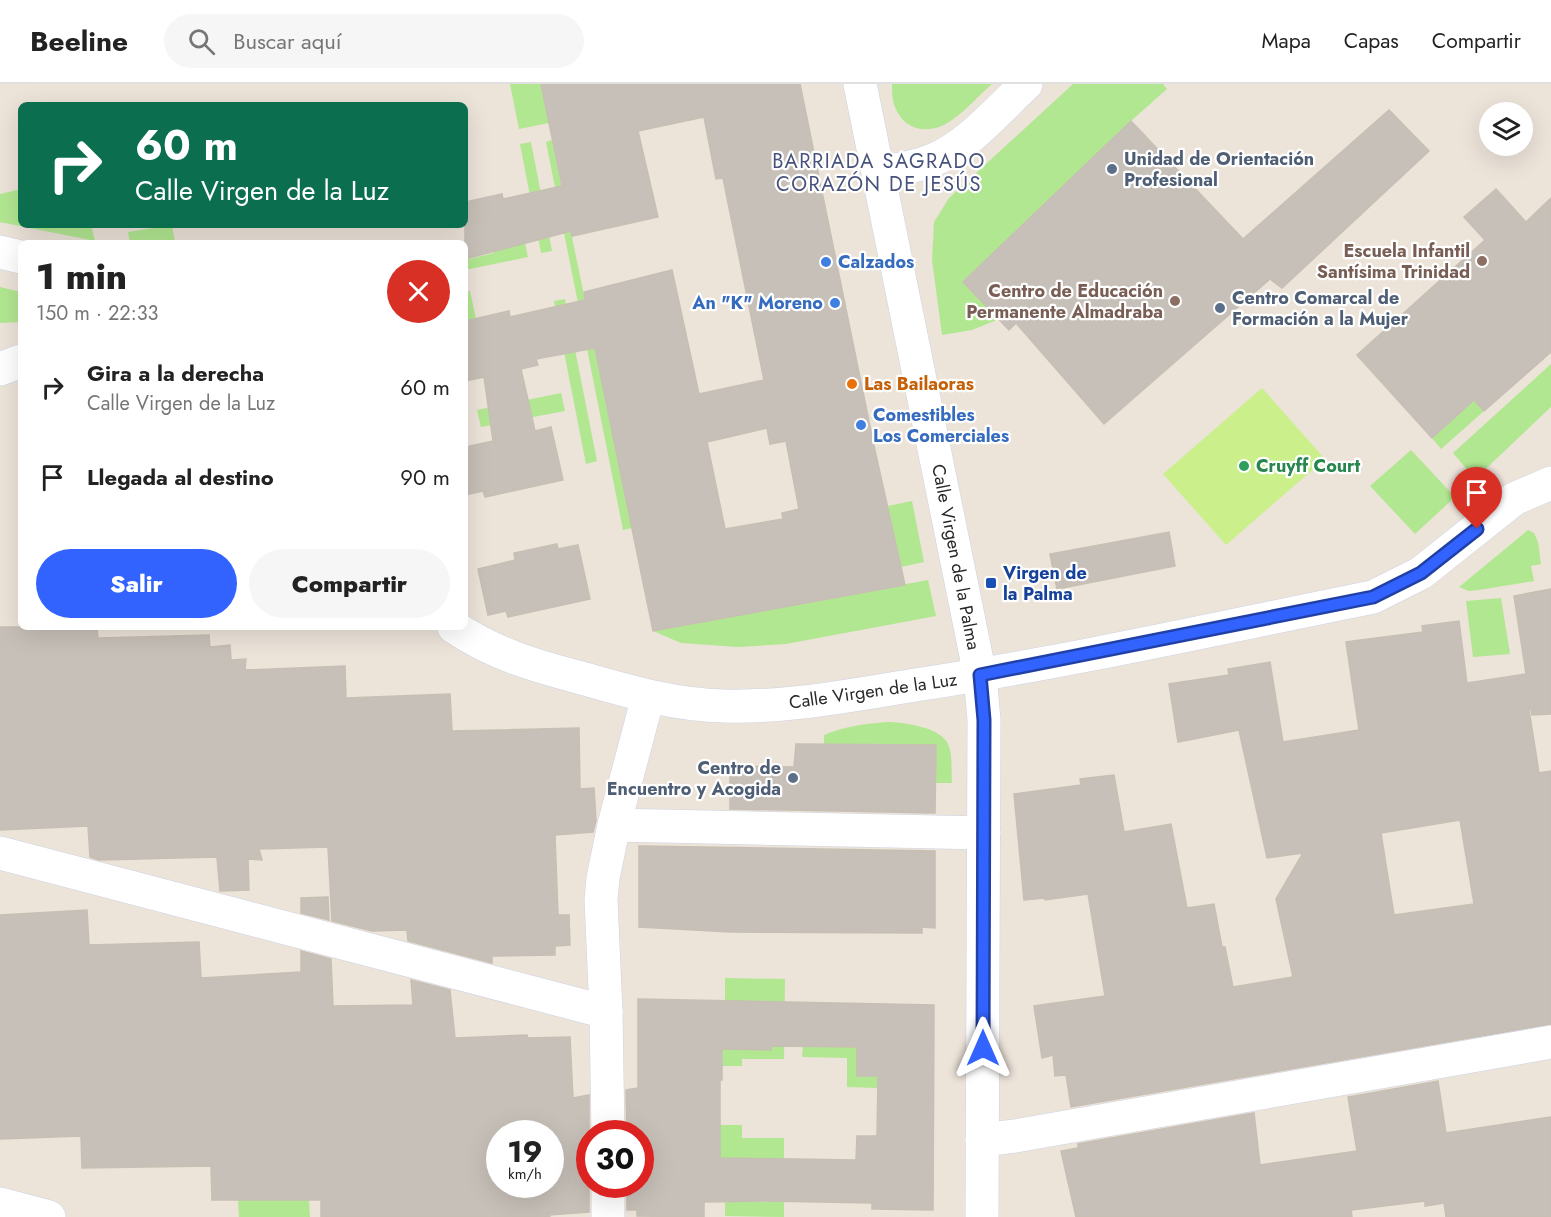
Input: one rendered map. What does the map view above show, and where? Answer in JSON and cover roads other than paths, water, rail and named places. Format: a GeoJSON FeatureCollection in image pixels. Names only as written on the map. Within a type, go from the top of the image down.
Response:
{"type":"FeatureCollection","features":[{"type":"Feature","properties":{"kind":"street","name":"Calle Virgen de la Palma"},"geometry":{"type":"LineString","coordinates":[[860,84],[980,675],[984,720],[982,1217]]}},
{"type":"Feature","properties":{"kind":"street"},"geometry":{"type":"LineString","coordinates":[[879,172],[915,166],[948,153],[1026,84]]}},
{"type":"Feature","properties":{"kind":"street"},"geometry":{"type":"LineString","coordinates":[[0,252],[18,256]]}},
{"type":"Feature","properties":{"kind":"street"},"geometry":{"type":"LineString","coordinates":[[0,369],[18,363]]}},
{"type":"Feature","properties":{"kind":"street","name":"Calle Virgen de la Luz"},"geometry":{"type":"LineString","coordinates":[[458,630],[475,641],[516,660],[648,697],[684,704],[761,705],[833,698],[980,675],[1373,597],[1421,573],[1514,499],[1551,483]]}},
{"type":"Feature","properties":{"kind":"street"},"geometry":{"type":"LineString","coordinates":[[608,1120],[601,900],[603,878],[614,825],[648,697]]}},
{"type":"Feature","properties":{"kind":"street"},"geometry":{"type":"LineString","coordinates":[[614,825],[984,833]]}},
{"type":"Feature","properties":{"kind":"street"},"geometry":{"type":"LineString","coordinates":[[0,853],[606,1012]]}},
{"type":"Feature","properties":{"kind":"street"},"geometry":{"type":"LineString","coordinates":[[982,1140],[1551,1042]]}},
{"type":"Feature","properties":{"kind":"street"},"geometry":{"type":"LineString","coordinates":[[608,1198],[608,1217]]}},
{"type":"Feature","properties":{"kind":"street"},"geometry":{"type":"LineString","coordinates":[[0,1204],[48,1217]]}},
{"type":"Feature","properties":{"kind":"place","name":"Unidad de Orientación Profesional"},"geometry":{"type":"Point","coordinates":[1112,169]}},
{"type":"Feature","properties":{"kind":"place","name":"Escuela Infantil Santísima Trinidad"},"geometry":{"type":"Point","coordinates":[1482,261]}},
{"type":"Feature","properties":{"kind":"place","name":"Calzados"},"geometry":{"type":"Point","coordinates":[826,262]}},
{"type":"Feature","properties":{"kind":"place","name":"Centro de Educación Permanente Almadraba"},"geometry":{"type":"Point","coordinates":[1175,301]}},
{"type":"Feature","properties":{"kind":"place","name":"An \"K\" Moreno"},"geometry":{"type":"Point","coordinates":[835,303]}},
{"type":"Feature","properties":{"kind":"place","name":"Centro Comarcal de Formación a la Mujer"},"geometry":{"type":"Point","coordinates":[1220,308]}},
{"type":"Feature","properties":{"kind":"place","name":"Las Bailaoras"},"geometry":{"type":"Point","coordinates":[852,384]}},
{"type":"Feature","properties":{"kind":"place","name":"Comestibles Los Comerciales"},"geometry":{"type":"Point","coordinates":[861,425]}},
{"type":"Feature","properties":{"kind":"place","name":"Cruyff Court"},"geometry":{"type":"Point","coordinates":[1244,466]}},
{"type":"Feature","properties":{"kind":"place","name":"Virgen de la Palma"},"geometry":{"type":"Point","coordinates":[991,583]}},
{"type":"Feature","properties":{"kind":"place","name":"Centro de Encuentro y Acogida"},"geometry":{"type":"Point","coordinates":[793,778]}},
{"type":"Feature","properties":{"kind":"district","name":"BARRIADA SAGRADO CORAZÓN DE JESÚS"},"geometry":{"type":"Point","coordinates":[879,172]}}]}
